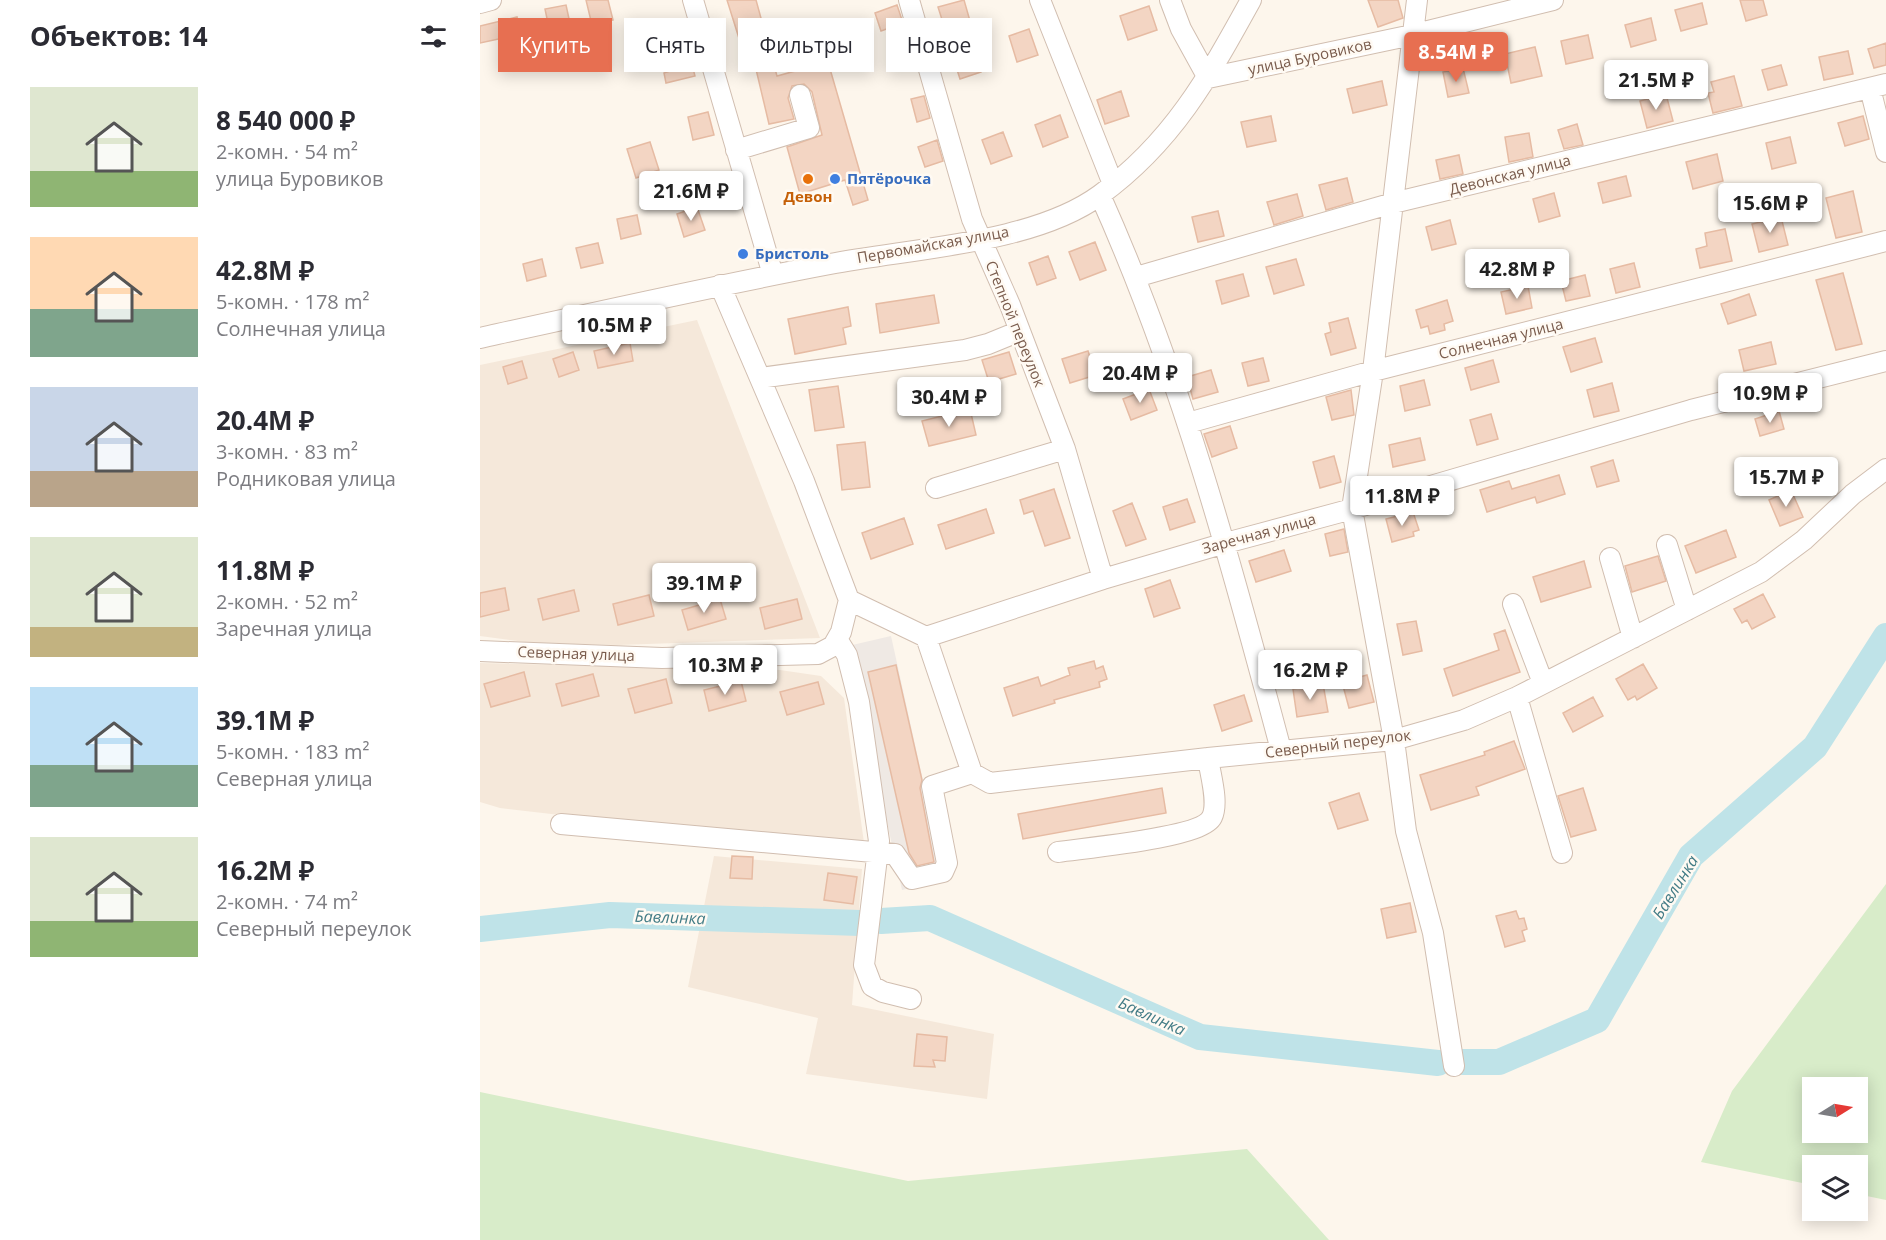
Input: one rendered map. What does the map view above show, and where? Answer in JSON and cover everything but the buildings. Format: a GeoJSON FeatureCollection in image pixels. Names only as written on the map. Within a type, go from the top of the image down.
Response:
{"type":"FeatureCollection","features":[{"type":"Feature","properties":{"kind":"street"},"geometry":{"type":"LineString","coordinates":[[480,3],[491,0]]}},
{"type":"Feature","properties":{"kind":"street"},"geometry":{"type":"LineString","coordinates":[[693,0],[773,275]]}},
{"type":"Feature","properties":{"kind":"street","name":"Степной переулок"},"geometry":{"type":"LineString","coordinates":[[909,0],[980,239],[1020,331],[1065,449],[1103,579]]}},
{"type":"Feature","properties":{"kind":"street"},"geometry":{"type":"LineString","coordinates":[[1040,0],[1188,423],[1281,750]]}},
{"type":"Feature","properties":{"kind":"street"},"geometry":{"type":"LineString","coordinates":[[1170,0],[1181,29],[1208,78]]}},
{"type":"Feature","properties":{"kind":"street","name":"Первомайская улица"},"geometry":{"type":"LineString","coordinates":[[480,338],[720,285],[980,239],[1041,224],[1073,211],[1106,190],[1145,159],[1170,132],[1208,78],[1251,0]]}},
{"type":"Feature","properties":{"kind":"street"},"geometry":{"type":"LineString","coordinates":[[1417,0],[1373,371],[1352,509],[1394,740],[1406,831],[1433,933],[1454,1066]]}},
{"type":"Feature","properties":{"kind":"street","name":"улица Буровиков"},"geometry":{"type":"LineString","coordinates":[[1208,78],[1412,35],[1552,0]]}},
{"type":"Feature","properties":{"kind":"street"},"geometry":{"type":"LineString","coordinates":[[1878,86],[1886,152]]}},
{"type":"Feature","properties":{"kind":"street","name":"Девонская улица"},"geometry":{"type":"LineString","coordinates":[[1136,277],[1393,203],[1878,86]]}},
{"type":"Feature","properties":{"kind":"street"},"geometry":{"type":"LineString","coordinates":[[736,150],[809,128],[800,95]]}},
{"type":"Feature","properties":{"kind":"street","name":"Солнечная улица"},"geometry":{"type":"LineString","coordinates":[[1188,423],[1373,371],[1886,241]]}},
{"type":"Feature","properties":{"kind":"street"},"geometry":{"type":"LineString","coordinates":[[720,285],[804,482],[849,600],[839,636],[847,655],[859,702],[879,841],[864,965],[872,986],[883,992],[911,999]]}},
{"type":"Feature","properties":{"kind":"street"},"geometry":{"type":"LineString","coordinates":[[760,378],[964,350],[988,344],[1020,331]]}},
{"type":"Feature","properties":{"kind":"street","name":"Заречная улица"},"geometry":{"type":"LineString","coordinates":[[926,637],[1103,579],[1222,544],[1352,509],[1691,410],[1886,361]]}},
{"type":"Feature","properties":{"kind":"street"},"geometry":{"type":"LineString","coordinates":[[936,488],[1065,449]]}},
{"type":"Feature","properties":{"kind":"street","name":"Северный переулок"},"geometry":{"type":"LineString","coordinates":[[972,773],[990,783],[1281,750],[1394,740],[1464,720],[1517,697],[1761,572],[1886,469]]}},
{"type":"Feature","properties":{"kind":"street"},"geometry":{"type":"LineString","coordinates":[[1667,544],[1687,610]]}},
{"type":"Feature","properties":{"kind":"street"},"geometry":{"type":"LineString","coordinates":[[1610,558],[1633,638]]}},
{"type":"Feature","properties":{"kind":"street"},"geometry":{"type":"LineString","coordinates":[[561,824],[895,854],[912,879],[943,872],[947,863],[932,786],[972,773],[926,637],[849,600]]}},
{"type":"Feature","properties":{"kind":"street"},"geometry":{"type":"LineString","coordinates":[[1513,603],[1543,683]]}},
{"type":"Feature","properties":{"kind":"street","name":"Северная улица"},"geometry":{"type":"LineString","coordinates":[[480,651],[662,658],[818,654],[833,646],[839,636]]}},
{"type":"Feature","properties":{"kind":"street"},"geometry":{"type":"LineString","coordinates":[[1517,697],[1562,853]]}},
{"type":"Feature","properties":{"kind":"street"},"geometry":{"type":"LineString","coordinates":[[1058,852],[1164,837],[1203,826],[1212,819],[1214,809],[1208,758]]}},
{"type":"Feature","properties":{"kind":"shaded area"},"geometry":{"type":"Polygon","coordinates":[[[697,320],[820,638],[618,645],[533,643],[480,636],[480,365],[697,320]]]}},
{"type":"Feature","properties":{"kind":"shaded area"},"geometry":{"type":"Polygon","coordinates":[[[891,636],[945,880],[902,890],[848,646],[891,636]]]}},
{"type":"Feature","properties":{"kind":"shaded area"},"geometry":{"type":"Polygon","coordinates":[[[480,663],[780,670],[821,676],[844,698],[865,850],[500,808],[480,802],[480,663]]]}},
{"type":"Feature","properties":{"kind":"shaded area"},"geometry":{"type":"Polygon","coordinates":[[[714,856],[862,869],[852,1005],[994,1034],[987,1099],[806,1074],[818,1018],[688,987],[714,856]]]}},
{"type":"Feature","properties":{"kind":"green space"},"geometry":{"type":"Polygon","coordinates":[[[1886,884],[1886,1200],[1868,1196],[1868,1155],[1802,1155],[1802,1183],[1701,1162],[1732,1091],[1886,884]]]}},
{"type":"Feature","properties":{"kind":"green space"},"geometry":{"type":"Polygon","coordinates":[[[480,1092],[908,1181],[1247,1149],[1329,1240],[480,1240],[480,1092]]]}},
{"type":"Feature","properties":{"kind":"waterway","name":"Бавлинка"},"geometry":{"type":"LineString","coordinates":[[1463,1062],[1499,1062],[1597,1020],[1691,856],[1815,747],[1886,636]]}},
{"type":"Feature","properties":{"kind":"waterway","name":"Бавлинка"},"geometry":{"type":"LineString","coordinates":[[480,929],[610,915],[860,923]]}},
{"type":"Feature","properties":{"kind":"waterway","name":"Бавлинка"},"geometry":{"type":"LineString","coordinates":[[881,921],[930,918],[1200,1037],[1438,1063]]}},
{"type":"Feature","properties":{"kind":"place","name":"Девон"},"geometry":{"type":"Point","coordinates":[808,179]}},
{"type":"Feature","properties":{"kind":"place","name":"Пятёрочка"},"geometry":{"type":"Point","coordinates":[835,179]}},
{"type":"Feature","properties":{"kind":"place","name":"Бристоль"},"geometry":{"type":"Point","coordinates":[743,254]}}]}
